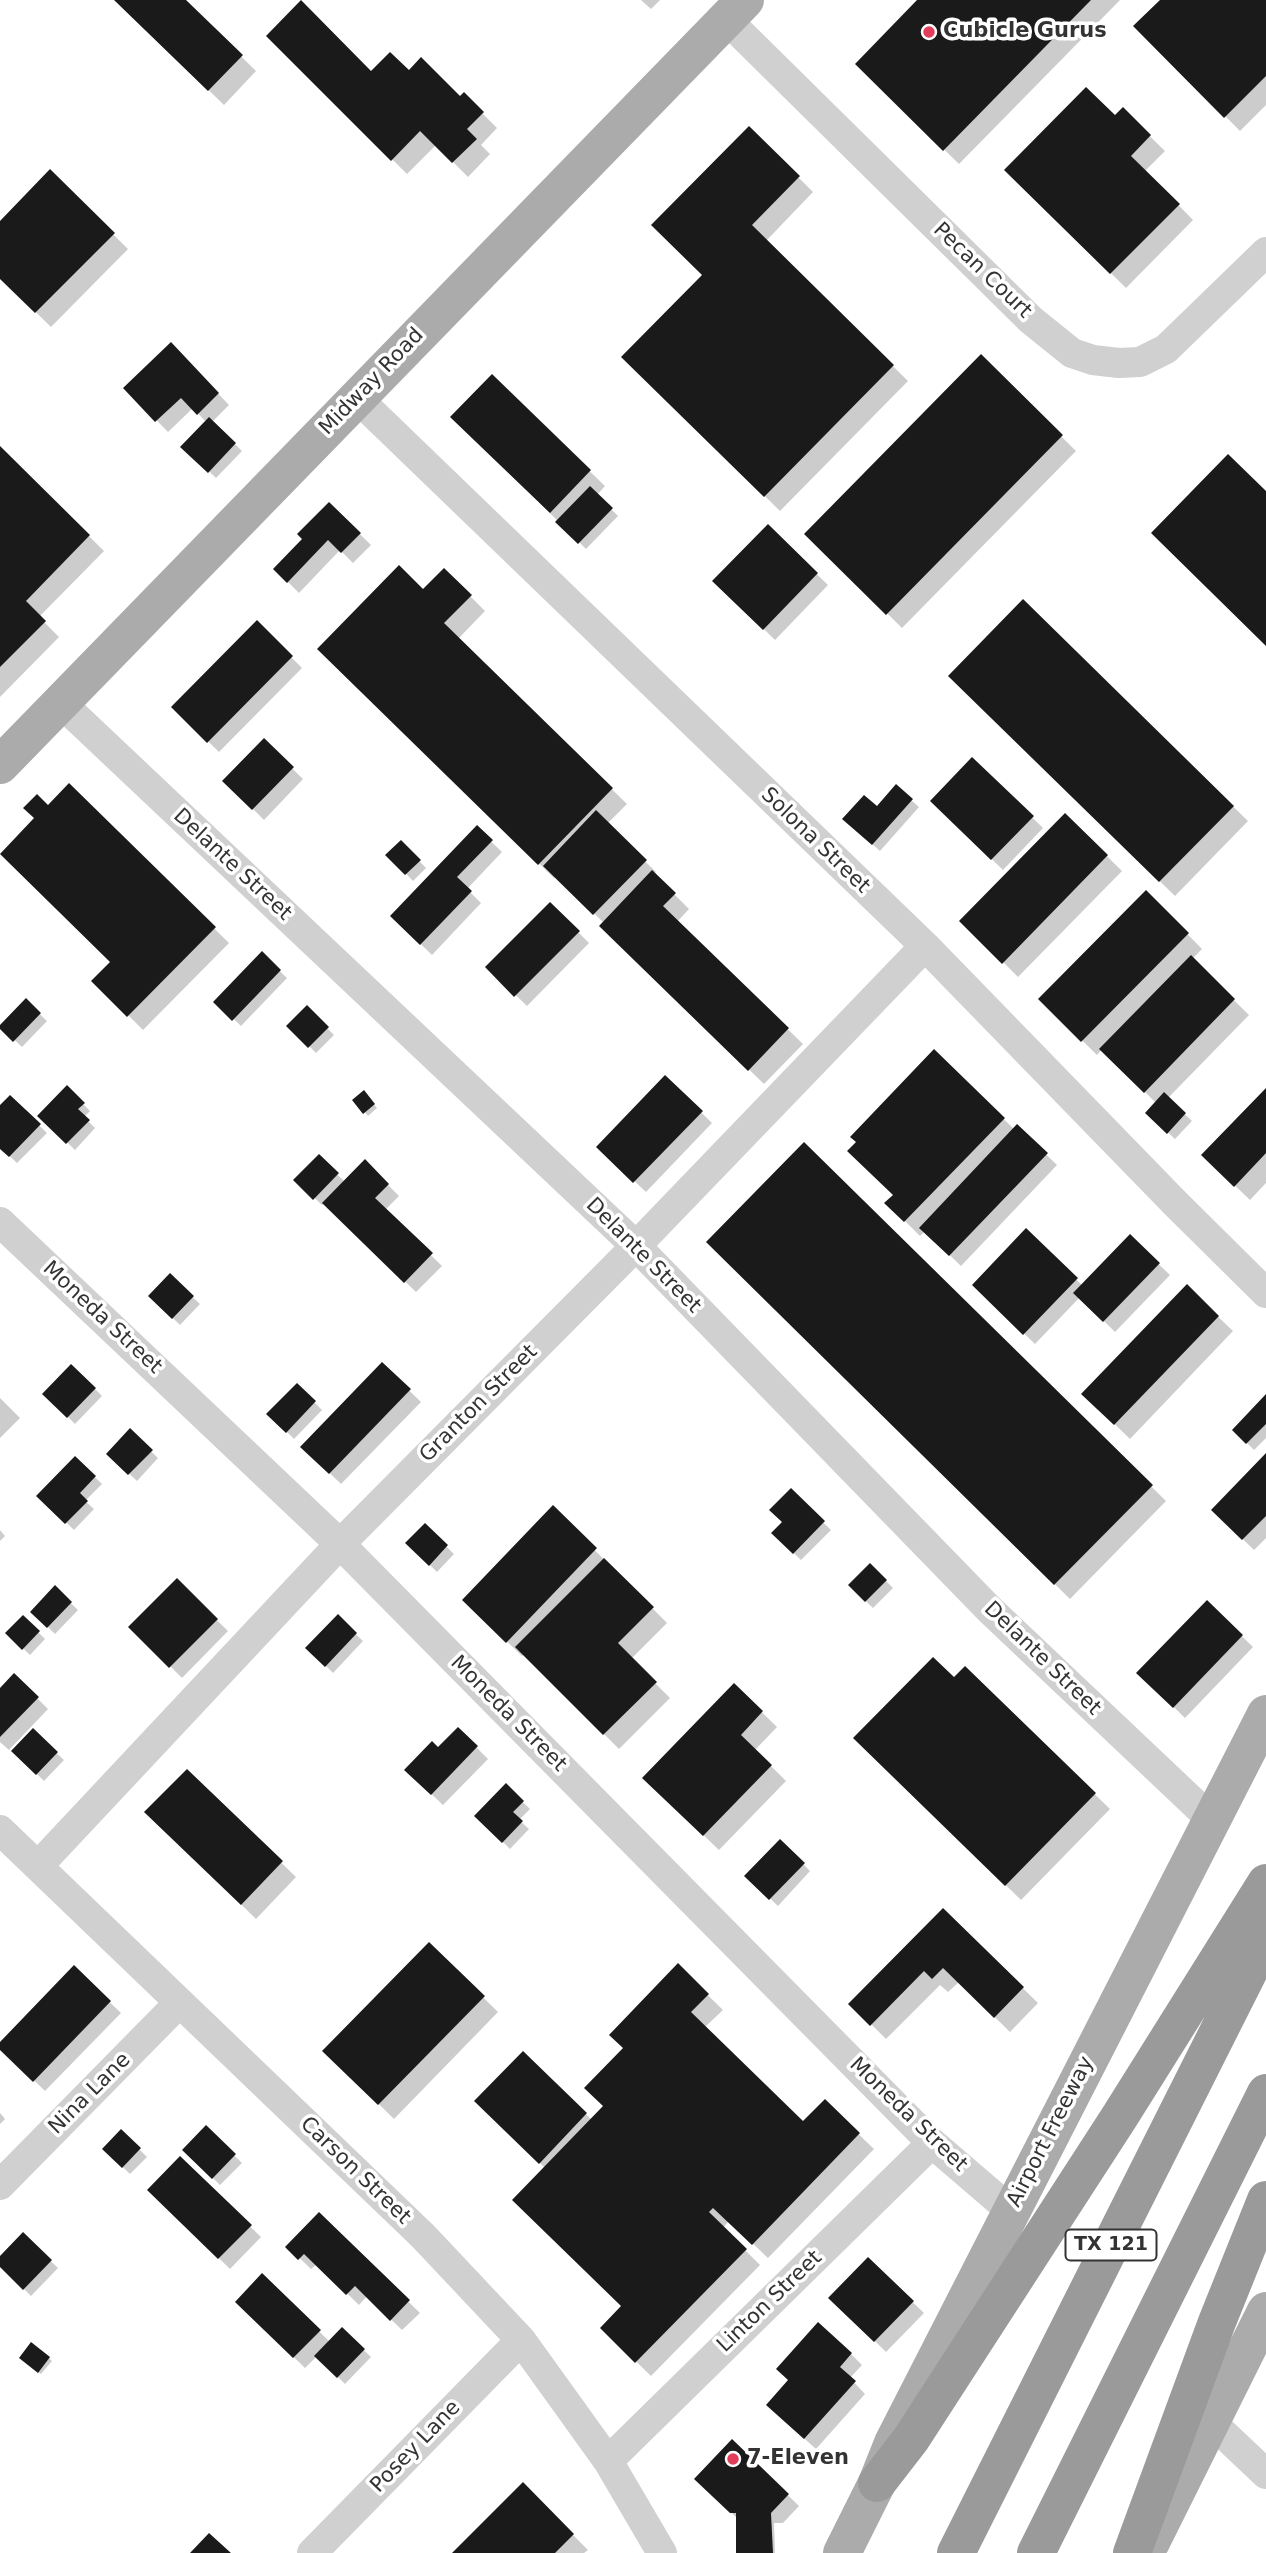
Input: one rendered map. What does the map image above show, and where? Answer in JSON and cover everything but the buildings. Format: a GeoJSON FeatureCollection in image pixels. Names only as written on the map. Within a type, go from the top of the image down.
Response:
{"type":"FeatureCollection","features":[{"type":"Feature","properties":{"kind":"highway"},"geometry":{"type":"LineString","coordinates":[[877,2483],[926,2416],[1120,2116],[1266,1882]]}},
{"type":"Feature","properties":{"kind":"highway","name":"TX 121"},"geometry":{"type":"LineString","coordinates":[[956,2553],[1266,1937]]}},
{"type":"Feature","properties":{"kind":"highway","name":"TX 121"},"geometry":{"type":"LineString","coordinates":[[1036,2553],[1266,2093]]}},
{"type":"Feature","properties":{"kind":"highway"},"geometry":{"type":"LineString","coordinates":[[1132,2553],[1217,2322],[1266,2200]]}},
{"type":"Feature","properties":{"kind":"main road","name":"Midway Road"},"geometry":{"type":"LineString","coordinates":[[0,765],[735,9]]}},
{"type":"Feature","properties":{"kind":"main road","name":"Airport Freeway"},"geometry":{"type":"LineString","coordinates":[[842,2553],[877,2483],[892,2443],[1266,1714]]}},
{"type":"Feature","properties":{"kind":"main road"},"geometry":{"type":"LineString","coordinates":[[1145,2553],[1266,2311]]}},
{"type":"Feature","properties":{"kind":"street","name":"Pecan Court"},"geometry":{"type":"LineString","coordinates":[[735,9],[1031,320],[1072,353],[1093,360],[1119,363],[1140,362],[1166,349],[1256,265],[1266,252]]}},
{"type":"Feature","properties":{"kind":"street","name":"Solona Street"},"geometry":{"type":"LineString","coordinates":[[356,397],[925,946],[1266,1293]]}},
{"type":"Feature","properties":{"kind":"street","name":"Delante Street"},"geometry":{"type":"LineString","coordinates":[[61,703],[636,1246],[989,1609],[1212,1820]]}},
{"type":"Feature","properties":{"kind":"street","name":"Granton Street"},"geometry":{"type":"LineString","coordinates":[[38,1866],[340,1544],[636,1246],[925,946]]}},
{"type":"Feature","properties":{"kind":"street","name":"Moneda Street"},"geometry":{"type":"LineString","coordinates":[[0,1222],[340,1544],[932,2143],[1010,2210]]}},
{"type":"Feature","properties":{"kind":"street","name":"Carson Street"},"geometry":{"type":"LineString","coordinates":[[0,1830],[423,2236],[521,2340],[608,2461],[662,2553]]}},
{"type":"Feature","properties":{"kind":"street","name":"Nina Lane"},"geometry":{"type":"LineString","coordinates":[[0,2185],[179,2003]]}},
{"type":"Feature","properties":{"kind":"street","name":"Linton Street"},"geometry":{"type":"LineString","coordinates":[[608,2461],[932,2143]]}},
{"type":"Feature","properties":{"kind":"street","name":"Posey Lane"},"geometry":{"type":"LineString","coordinates":[[312,2553],[521,2340]]}},
{"type":"Feature","properties":{"kind":"street"},"geometry":{"type":"LineString","coordinates":[[1210,2422],[1266,2474]]}},
{"type":"Feature","properties":{"kind":"place","name":"Cubicle Gurus"},"geometry":{"type":"Point","coordinates":[929,32]}},
{"type":"Feature","properties":{"kind":"place","name":"7-Eleven"},"geometry":{"type":"Point","coordinates":[733,2459]}}]}
